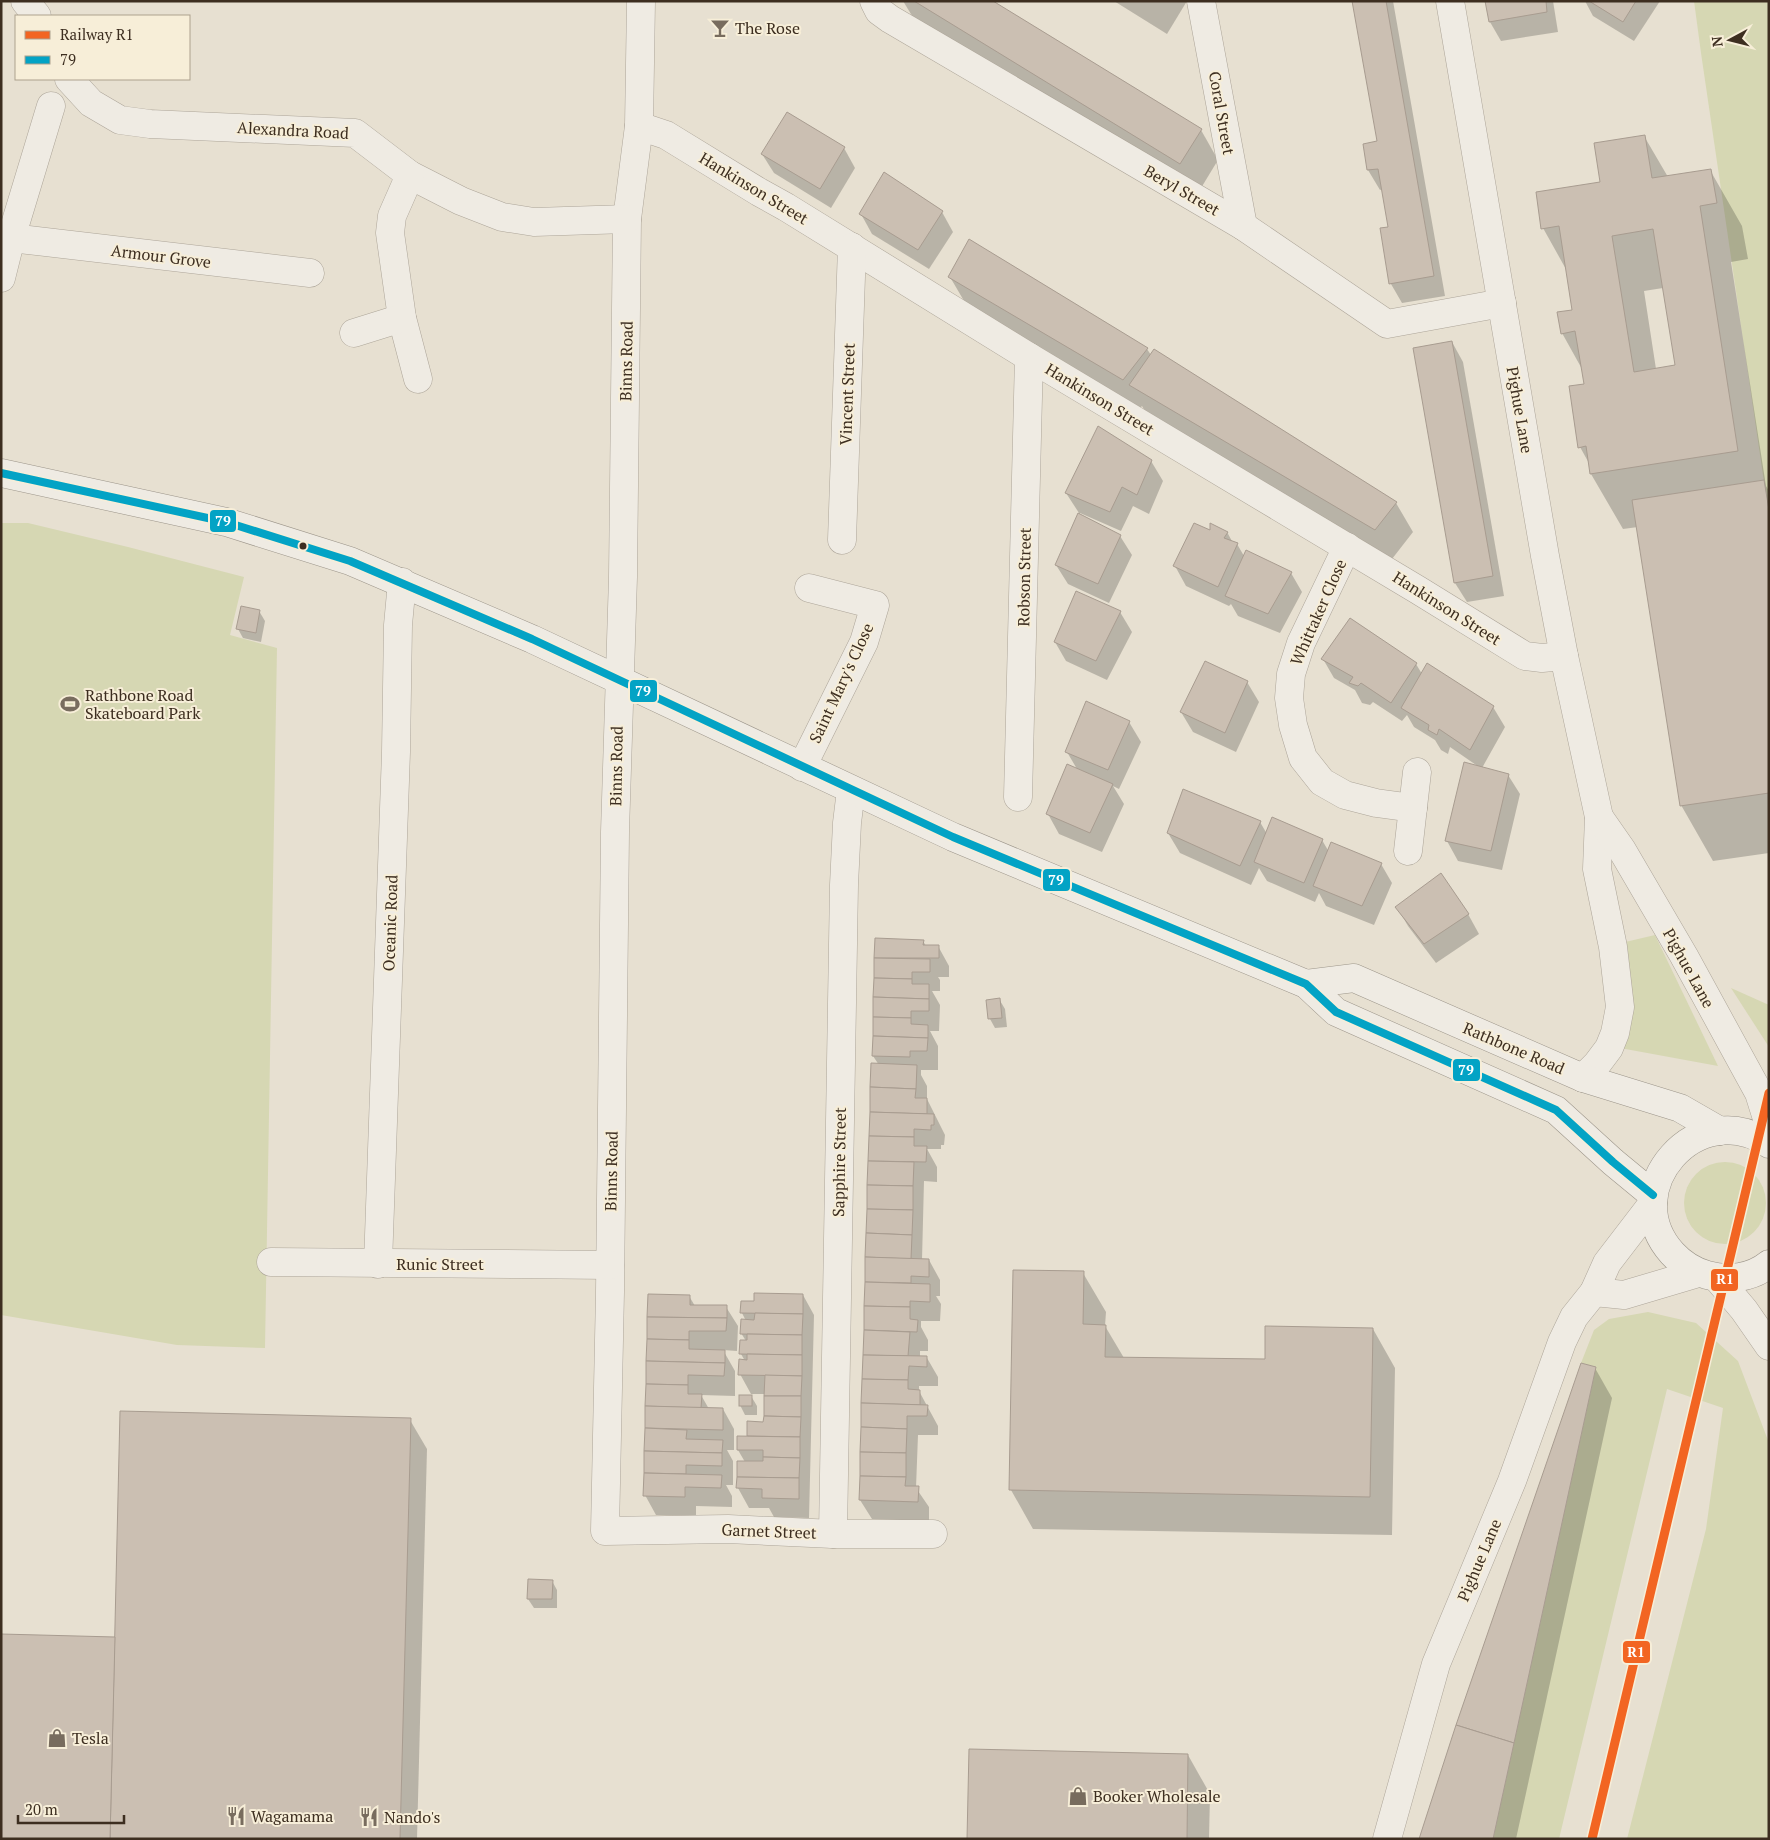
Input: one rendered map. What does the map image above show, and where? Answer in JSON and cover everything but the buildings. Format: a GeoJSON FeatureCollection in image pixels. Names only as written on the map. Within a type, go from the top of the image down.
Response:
{"type":"FeatureCollection","features":[{"type":"Feature","properties":{"kind":"street"},"geometry":{"type":"LineString","coordinates":[[25,1],[36,15]]}},
{"type":"Feature","properties":{"kind":"street","name":"Binns Road"},"geometry":{"type":"LineString","coordinates":[[606,1531],[615,823],[623,577],[628,219],[639,126],[641,1]]}},
{"type":"Feature","properties":{"kind":"street","name":"Beryl Street"},"geometry":{"type":"LineString","coordinates":[[874,1],[879,11],[890,19],[1243,226],[1387,324],[1502,302]]}},
{"type":"Feature","properties":{"kind":"street","name":"Coral Street"},"geometry":{"type":"LineString","coordinates":[[1201,1],[1243,226]]}},
{"type":"Feature","properties":{"kind":"street","name":"Pighue Lane"},"geometry":{"type":"LineString","coordinates":[[1450,1],[1545,556],[1564,656],[1599,817],[1597,869],[1613,947],[1620,1007],[1615,1033],[1609,1048],[1583,1078]]}},
{"type":"Feature","properties":{"kind":"street","name":"Alexandra Road"},"geometry":{"type":"LineString","coordinates":[[70,80],[91,103],[120,120],[150,124],[355,133],[410,175],[461,201],[502,217],[534,222],[628,219]]}},
{"type":"Feature","properties":{"kind":"street"},"geometry":{"type":"LineString","coordinates":[[2,270],[51,106]]}},
{"type":"Feature","properties":{"kind":"street","name":"Hankinson Street"},"geometry":{"type":"LineString","coordinates":[[639,126],[666,135],[1525,656],[1542,658],[1564,656]]}},
{"type":"Feature","properties":{"kind":"street"},"geometry":{"type":"LineString","coordinates":[[410,175],[392,216],[390,233],[402,318],[418,379]]}},
{"type":"Feature","properties":{"kind":"street","name":"Armour Grove"},"geometry":{"type":"LineString","coordinates":[[11,238],[310,274]]}},
{"type":"Feature","properties":{"kind":"street","name":"Vincent Street"},"geometry":{"type":"LineString","coordinates":[[842,540],[852,248]]}},
{"type":"Feature","properties":{"kind":"street"},"geometry":{"type":"LineString","coordinates":[[354,334],[402,318]]}},
{"type":"Feature","properties":{"kind":"street","name":"Robson Street"},"geometry":{"type":"LineString","coordinates":[[1018,797],[1030,357]]}},
{"type":"Feature","properties":{"kind":"street","name":"Rathbone Road"},"geometry":{"type":"LineString","coordinates":[[1,473],[226,522],[350,560],[402,582],[619,680],[986,852],[1306,984],[1336,1012],[1556,1110],[1653,1199]]}},
{"type":"Feature","properties":{"kind":"street","name":"Whittaker Close"},"geometry":{"type":"LineString","coordinates":[[1347,547],[1301,643],[1290,674],[1289,698],[1293,725],[1303,758],[1322,782],[1345,796],[1376,803],[1413,808]]}},
{"type":"Feature","properties":{"kind":"street","name":"Oceanic Road"},"geometry":{"type":"LineString","coordinates":[[378,1264],[396,762],[398,625],[402,582]]}},
{"type":"Feature","properties":{"kind":"street","name":"Saint Mary's Close"},"geometry":{"type":"LineString","coordinates":[[802,767],[864,642],[875,605],[809,588]]}},
{"type":"Feature","properties":{"kind":"street"},"geometry":{"type":"LineString","coordinates":[[1408,851],[1417,772]]}},
{"type":"Feature","properties":{"kind":"street","name":"Sapphire Street"},"geometry":{"type":"LineString","coordinates":[[833,1534],[844,885],[846,823],[851,790]]}},
{"type":"Feature","properties":{"kind":"street","name":"Pighue Lane"},"geometry":{"type":"LineString","coordinates":[[1599,817],[1622,850],[1684,956],[1758,1093],[1769,1125]]}},
{"type":"Feature","properties":{"kind":"street","name":"Rathbone Road"},"geometry":{"type":"LineString","coordinates":[[1306,984],[1354,978],[1583,1078],[1680,1108],[1720,1130]]}},
{"type":"Feature","properties":{"kind":"street"},"geometry":{"type":"LineString","coordinates":[[1769,1144],[1760,1138],[1741,1132],[1720,1130],[1696,1137],[1675,1151],[1661,1171],[1653,1199],[1656,1225],[1665,1245],[1679,1261],[1708,1275],[1744,1310],[1769,1346]]}},
{"type":"Feature","properties":{"kind":"street","name":"Pighue Lane"},"geometry":{"type":"LineString","coordinates":[[1387,1839],[1436,1664],[1512,1481],[1562,1342],[1574,1317],[1594,1292],[1607,1263],[1653,1199]]}},
{"type":"Feature","properties":{"kind":"street","name":"Runic Street"},"geometry":{"type":"LineString","coordinates":[[271,1262],[610,1265]]}},
{"type":"Feature","properties":{"kind":"street"},"geometry":{"type":"LineString","coordinates":[[1594,1292],[1624,1295],[1708,1275],[1741,1277],[1763,1269],[1769,1264]]}},
{"type":"Feature","properties":{"kind":"street","name":"Garnet Street"},"geometry":{"type":"LineString","coordinates":[[606,1531],[728,1529],[833,1534],[933,1534]]}},
{"type":"Feature","properties":{"kind":"green space"},"geometry":{"type":"Polygon","coordinates":[[[1694,1],[1769,1],[1769,516],[1701,53],[1694,1]]]}},
{"type":"Feature","properties":{"kind":"green space"},"geometry":{"type":"Polygon","coordinates":[[[1,523],[28,523],[244,577],[230,635],[277,648],[265,1348],[177,1345],[1,1315],[1,523]]]}},
{"type":"Feature","properties":{"kind":"green space"},"geometry":{"type":"Polygon","coordinates":[[[1655,935],[1718,1066],[1620,1048],[1621,943],[1655,935]]]}},
{"type":"Feature","properties":{"kind":"green space"},"geometry":{"type":"Polygon","coordinates":[[[1731,988],[1769,1005],[1769,1047],[1731,988]]]}},
{"type":"Feature","properties":{"kind":"green space"},"geometry":{"type":"Polygon","coordinates":[[[1725,1162],[1741,1165],[1754,1174],[1763,1187],[1766,1203],[1763,1219],[1754,1232],[1741,1241],[1725,1244],[1709,1241],[1696,1232],[1687,1219],[1684,1203],[1687,1187],[1696,1174],[1709,1165],[1725,1162]]]}},
{"type":"Feature","properties":{"kind":"green space"},"geometry":{"type":"Polygon","coordinates":[[[1648,1312],[1696,1323],[1738,1361],[1769,1443],[1769,1839],[1627,1839],[1706,1529],[1723,1408],[1667,1389],[1559,1839],[1493,1839],[1596,1367],[1581,1363],[1594,1330],[1609,1319],[1648,1312]]]}},
{"type":"Feature","properties":{"kind":"rail line","name":"R1"},"geometry":{"type":"LineString","coordinates":[[1592,1839],[1769,1093]]}},
{"type":"Feature","properties":{"kind":"transit line","name":"79"},"geometry":{"type":"LineString","coordinates":[[1,473],[226,522],[350,561],[532,639],[953,837],[1306,984],[1336,1012],[1556,1110],[1613,1162],[1653,1195]]}},
{"type":"Feature","properties":{"kind":"place","name":"The Rose"},"geometry":{"type":"Point","coordinates":[720,28]}},
{"type":"Feature","properties":{"kind":"place","name":"Rathbone Road Skateboard Park"},"geometry":{"type":"Point","coordinates":[70,704]}},
{"type":"Feature","properties":{"kind":"place","name":"Tesla"},"geometry":{"type":"Point","coordinates":[57,1738]}},
{"type":"Feature","properties":{"kind":"place","name":"Booker Wholesale"},"geometry":{"type":"Point","coordinates":[1078,1796]}},
{"type":"Feature","properties":{"kind":"place","name":"Wagamama"},"geometry":{"type":"Point","coordinates":[236,1816]}},
{"type":"Feature","properties":{"kind":"place","name":"Nando's"},"geometry":{"type":"Point","coordinates":[369,1817]}}]}
